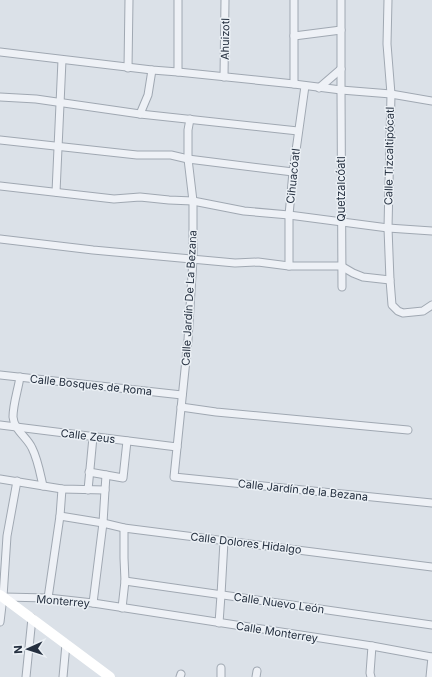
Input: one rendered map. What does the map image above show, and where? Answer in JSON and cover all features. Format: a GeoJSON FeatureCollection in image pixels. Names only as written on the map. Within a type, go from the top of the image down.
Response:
{"type":"FeatureCollection","features":[{"type":"Feature","properties":{"kind":"street"},"geometry":{"type":"LineString","coordinates":[[128,68],[129,0]]}},
{"type":"Feature","properties":{"kind":"street"},"geometry":{"type":"LineString","coordinates":[[178,0],[178,72]]}},
{"type":"Feature","properties":{"kind":"street","name":"Ahuizotl"},"geometry":{"type":"LineString","coordinates":[[224,77],[225,0]]}},
{"type":"Feature","properties":{"kind":"street"},"geometry":{"type":"LineString","coordinates":[[294,0],[294,84]]}},
{"type":"Feature","properties":{"kind":"street","name":"Quetzalcóatl"},"geometry":{"type":"LineString","coordinates":[[341,0],[340,90],[342,287]]}},
{"type":"Feature","properties":{"kind":"street","name":"Calle Tizcaltipócatl"},"geometry":{"type":"LineString","coordinates":[[388,0],[387,44],[391,94],[388,228],[392,305],[398,311],[403,313],[423,311],[432,305]]}},
{"type":"Feature","properties":{"kind":"street"},"geometry":{"type":"LineString","coordinates":[[294,36],[341,30]]}},
{"type":"Feature","properties":{"kind":"street"},"geometry":{"type":"LineString","coordinates":[[0,52],[128,68],[391,94],[432,101]]}},
{"type":"Feature","properties":{"kind":"street"},"geometry":{"type":"LineString","coordinates":[[56,192],[62,60]]}},
{"type":"Feature","properties":{"kind":"street"},"geometry":{"type":"LineString","coordinates":[[319,88],[341,69]]}},
{"type":"Feature","properties":{"kind":"street"},"geometry":{"type":"LineString","coordinates":[[140,114],[148,95],[152,70]]}},
{"type":"Feature","properties":{"kind":"street","name":"Cihuacóatl"},"geometry":{"type":"LineString","coordinates":[[289,266],[293,172],[305,86]]}},
{"type":"Feature","properties":{"kind":"street"},"geometry":{"type":"LineString","coordinates":[[0,96],[36,98],[140,114],[298,131]]}},
{"type":"Feature","properties":{"kind":"street","name":"Calle Jardín De La Bezana"},"geometry":{"type":"LineString","coordinates":[[174,477],[188,340],[193,260],[193,201],[188,159],[188,130],[190,119]]}},
{"type":"Feature","properties":{"kind":"street"},"geometry":{"type":"LineString","coordinates":[[0,140],[137,154],[171,155],[188,159],[293,172]]}},
{"type":"Feature","properties":{"kind":"street"},"geometry":{"type":"LineString","coordinates":[[0,186],[114,199],[140,197],[193,201],[244,211],[290,215],[388,228],[432,231]]}},
{"type":"Feature","properties":{"kind":"street"},"geometry":{"type":"LineString","coordinates":[[0,239],[193,260],[235,263],[258,262],[289,266],[341,266],[363,277],[390,280]]}},
{"type":"Feature","properties":{"kind":"street","name":"Calle Bosques de Roma"},"geometry":{"type":"LineString","coordinates":[[0,374],[182,395]]}},
{"type":"Feature","properties":{"kind":"street"},"geometry":{"type":"LineString","coordinates":[[20,377],[13,418],[16,427],[31,447],[40,469],[43,486]]}},
{"type":"Feature","properties":{"kind":"street"},"geometry":{"type":"LineString","coordinates":[[181,406],[216,412],[408,430]]}},
{"type":"Feature","properties":{"kind":"street","name":"Calle Zeus"},"geometry":{"type":"LineString","coordinates":[[0,425],[177,447]]}},
{"type":"Feature","properties":{"kind":"street"},"geometry":{"type":"LineString","coordinates":[[88,490],[93,437]]}},
{"type":"Feature","properties":{"kind":"street"},"geometry":{"type":"LineString","coordinates":[[90,472],[123,478],[127,441]]}},
{"type":"Feature","properties":{"kind":"street"},"geometry":{"type":"LineString","coordinates":[[93,603],[103,523],[106,476]]}},
{"type":"Feature","properties":{"kind":"street","name":"Calle Jardín de la Bezana"},"geometry":{"type":"LineString","coordinates":[[174,477],[432,503]]}},
{"type":"Feature","properties":{"kind":"street"},"geometry":{"type":"LineString","coordinates":[[0,479],[62,489],[104,490]]}},
{"type":"Feature","properties":{"kind":"street"},"geometry":{"type":"LineString","coordinates":[[0,622],[7,536],[16,481]]}},
{"type":"Feature","properties":{"kind":"street"},"geometry":{"type":"LineString","coordinates":[[48,598],[60,516],[62,489]]}},
{"type":"Feature","properties":{"kind":"street","name":"Calle Dolores Hidalgo"},"geometry":{"type":"LineString","coordinates":[[60,516],[124,528],[432,567]]}},
{"type":"Feature","properties":{"kind":"street"},"geometry":{"type":"LineString","coordinates":[[122,608],[126,581],[124,528]]}},
{"type":"Feature","properties":{"kind":"street"},"geometry":{"type":"LineString","coordinates":[[219,623],[224,541]]}},
{"type":"Feature","properties":{"kind":"street","name":"Calle Nuevo León"},"geometry":{"type":"LineString","coordinates":[[126,581],[432,625]]}},
{"type":"Feature","properties":{"kind":"street"},"geometry":{"type":"LineString","coordinates":[[2,596],[66,644],[97,672],[110,677]]}},
{"type":"Feature","properties":{"kind":"street","name":"Monterrey"},"geometry":{"type":"LineString","coordinates":[[2,596],[48,598],[122,608]]}},
{"type":"Feature","properties":{"kind":"street","name":"Calle Monterrey"},"geometry":{"type":"LineString","coordinates":[[122,608],[372,646],[432,657]]}},
{"type":"Feature","properties":{"kind":"street"},"geometry":{"type":"LineString","coordinates":[[26,677],[32,618]]}},
{"type":"Feature","properties":{"kind":"street"},"geometry":{"type":"LineString","coordinates":[[63,677],[66,644]]}},
{"type":"Feature","properties":{"kind":"street"},"geometry":{"type":"LineString","coordinates":[[371,677],[372,646]]}},
{"type":"Feature","properties":{"kind":"street"},"geometry":{"type":"LineString","coordinates":[[430,677],[432,657]]}},
{"type":"Feature","properties":{"kind":"street"},"geometry":{"type":"LineString","coordinates":[[221,668],[221,677]]}}]}
